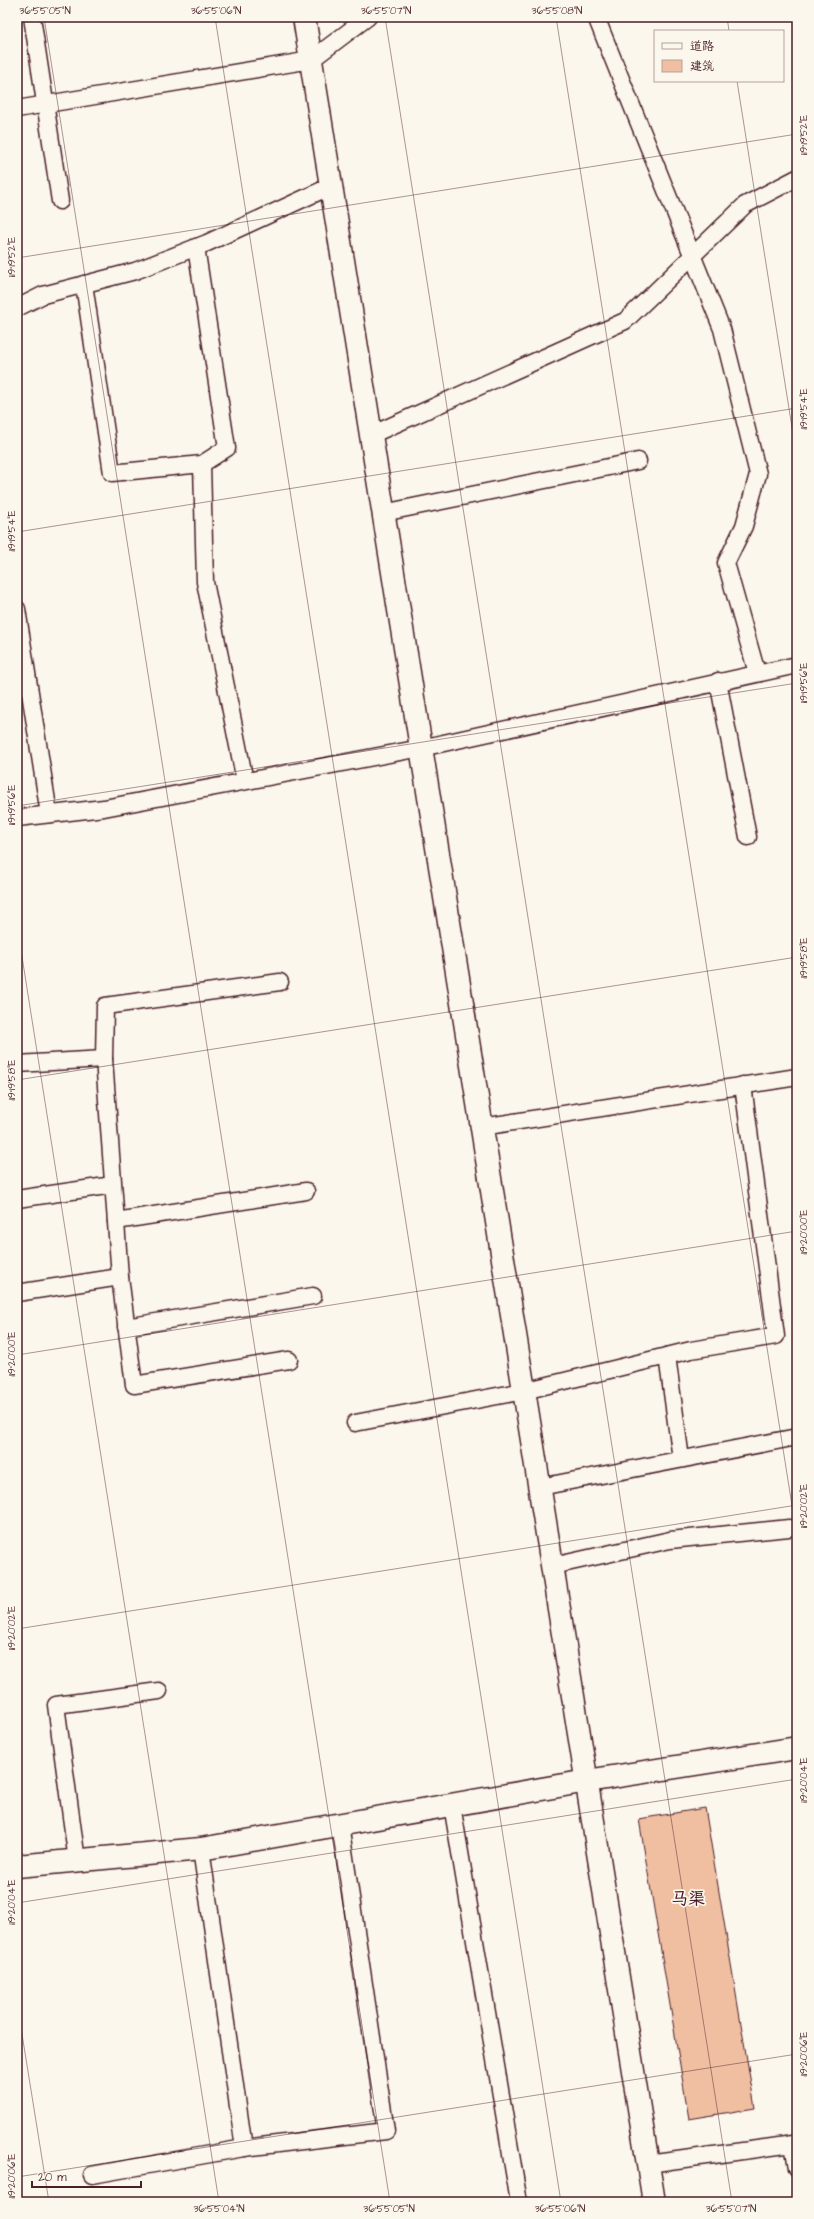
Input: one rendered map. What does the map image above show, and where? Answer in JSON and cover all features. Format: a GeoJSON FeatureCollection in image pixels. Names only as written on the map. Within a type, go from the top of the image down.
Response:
{"type":"FeatureCollection","features":[{"type":"Feature","properties":{"kind":"street"},"geometry":{"type":"LineString","coordinates":[[304,17],[654,2202]]}},
{"type":"Feature","properties":{"kind":"street"},"geometry":{"type":"LineString","coordinates":[[17,1866],[201,1849],[587,1781],[797,1748]]}},
{"type":"Feature","properties":{"kind":"lane"},"geometry":{"type":"LineString","coordinates":[[32,17],[60,201]]}},
{"type":"Feature","properties":{"kind":"lane"},"geometry":{"type":"LineString","coordinates":[[17,109],[311,60],[368,17]]}},
{"type":"Feature","properties":{"kind":"lane"},"geometry":{"type":"LineString","coordinates":[[596,17],[722,329],[758,474],[744,526],[726,563],[757,672]]}},
{"type":"Feature","properties":{"kind":"lane"},"geometry":{"type":"LineString","coordinates":[[371,435],[625,321],[745,205],[797,178]]}},
{"type":"Feature","properties":{"kind":"lane"},"geometry":{"type":"LineString","coordinates":[[17,308],[44,296],[135,271],[196,247],[331,186]]}},
{"type":"Feature","properties":{"kind":"lane"},"geometry":{"type":"LineString","coordinates":[[84,284],[112,473],[202,464],[228,448],[196,247]]}},
{"type":"Feature","properties":{"kind":"lane"},"geometry":{"type":"LineString","coordinates":[[383,513],[638,461]]}},
{"type":"Feature","properties":{"kind":"lane"},"geometry":{"type":"LineString","coordinates":[[202,464],[205,582],[245,781]]}},
{"type":"Feature","properties":{"kind":"lane"},"geometry":{"type":"LineString","coordinates":[[17,609],[21,656],[49,814]]}},
{"type":"Feature","properties":{"kind":"lane"},"geometry":{"type":"LineString","coordinates":[[17,818],[104,808],[421,748],[757,672],[797,665]]}},
{"type":"Feature","properties":{"kind":"lane"},"geometry":{"type":"LineString","coordinates":[[718,681],[748,837]]}},
{"type":"Feature","properties":{"kind":"lane"},"geometry":{"type":"LineString","coordinates":[[280,982],[105,1006],[104,1059],[120,1277],[134,1385],[289,1360]]}},
{"type":"Feature","properties":{"kind":"lane"},"geometry":{"type":"LineString","coordinates":[[17,1064],[104,1059]]}},
{"type":"Feature","properties":{"kind":"lane"},"geometry":{"type":"LineString","coordinates":[[482,1127],[797,1077]]}},
{"type":"Feature","properties":{"kind":"lane"},"geometry":{"type":"LineString","coordinates":[[355,1423],[524,1391],[690,1350],[776,1336],[743,1085]]}},
{"type":"Feature","properties":{"kind":"lane"},"geometry":{"type":"LineString","coordinates":[[17,1200],[113,1185]]}},
{"type":"Feature","properties":{"kind":"lane"},"geometry":{"type":"LineString","coordinates":[[116,1221],[306,1191]]}},
{"type":"Feature","properties":{"kind":"lane"},"geometry":{"type":"LineString","coordinates":[[17,1293],[120,1277]]}},
{"type":"Feature","properties":{"kind":"lane"},"geometry":{"type":"LineString","coordinates":[[126,1327],[312,1296]]}},
{"type":"Feature","properties":{"kind":"lane"},"geometry":{"type":"LineString","coordinates":[[667,1356],[681,1459]]}},
{"type":"Feature","properties":{"kind":"lane"},"geometry":{"type":"LineString","coordinates":[[540,1487],[797,1437]]}},
{"type":"Feature","properties":{"kind":"lane"},"geometry":{"type":"LineString","coordinates":[[553,1566],[670,1540],[789,1528]]}},
{"type":"Feature","properties":{"kind":"lane"},"geometry":{"type":"LineString","coordinates":[[78,1860],[56,1705],[159,1691]]}},
{"type":"Feature","properties":{"kind":"lane"},"geometry":{"type":"LineString","coordinates":[[452,1805],[519,2202]]}},
{"type":"Feature","properties":{"kind":"lane"},"geometry":{"type":"LineString","coordinates":[[92,2176],[244,2148],[386,2130],[340,1824]]}},
{"type":"Feature","properties":{"kind":"lane"},"geometry":{"type":"LineString","coordinates":[[201,1849],[244,2148]]}},
{"type":"Feature","properties":{"kind":"lane"},"geometry":{"type":"LineString","coordinates":[[648,2164],[793,2144],[797,2168]]}},
{"type":"Feature","properties":{"kind":"building"},"geometry":{"type":"Polygon","coordinates":[[[705,1808],[755,2108],[689,2119],[639,1819],[705,1808]]]}},
{"type":"Feature","properties":{"kind":"district","name":"马渠"},"geometry":{"type":"Point","coordinates":[688,1898]}}]}
